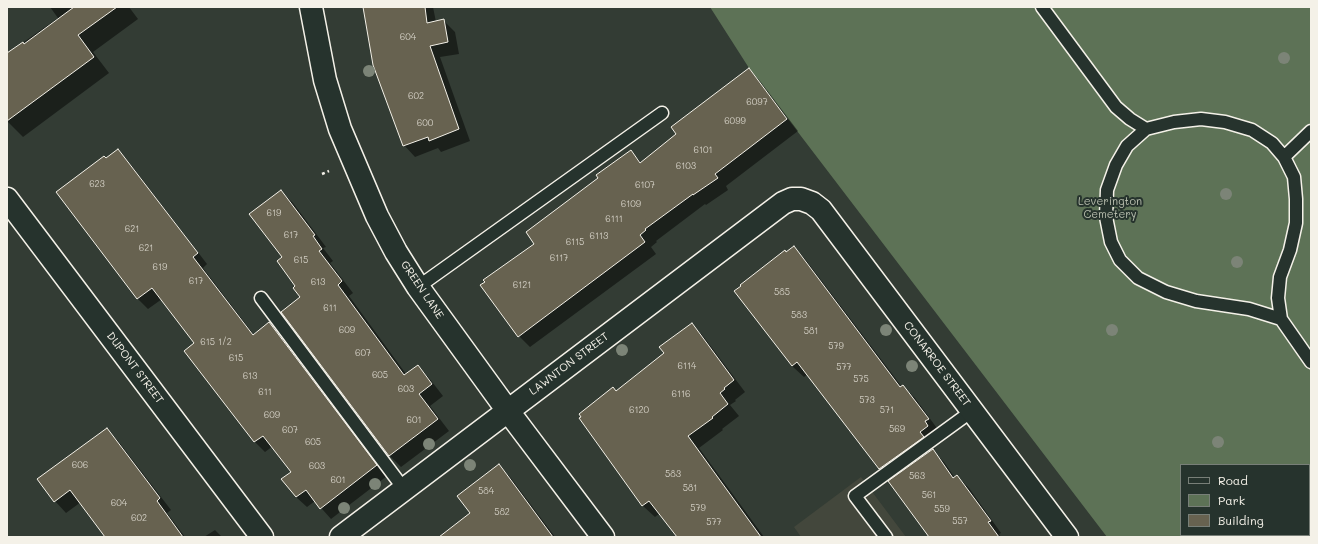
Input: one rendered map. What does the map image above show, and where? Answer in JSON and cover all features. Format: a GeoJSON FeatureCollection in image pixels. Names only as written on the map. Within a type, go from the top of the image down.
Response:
{"type":"FeatureCollection","features":[{"type":"Feature","properties":{"kind":"street","name":"GREEN LANE"},"geometry":{"type":"LineString","coordinates":[[310,7],[325,80],[340,129],[377,216],[396,252],[418,287],[508,411],[603,537]]}},
{"type":"Feature","properties":{"kind":"street","name":"DUPONT STREET"},"geometry":{"type":"LineString","coordinates":[[7,199],[262,537]]}},
{"type":"Feature","properties":{"kind":"street","name":"LAWNTON STREET"},"geometry":{"type":"LineString","coordinates":[[341,537],[783,203],[792,199],[801,199]]}},
{"type":"Feature","properties":{"kind":"street","name":"CONARROE STREET"},"geometry":{"type":"LineString","coordinates":[[801,199],[812,202],[821,210],[1067,537]]}},
{"type":"Feature","properties":{"kind":"lane"},"geometry":{"type":"LineString","coordinates":[[1042,7],[1116,107],[1130,119],[1146,129]]}},
{"type":"Feature","properties":{"kind":"lane"},"geometry":{"type":"LineString","coordinates":[[418,287],[662,113]]}},
{"type":"Feature","properties":{"kind":"lane"},"geometry":{"type":"LineString","coordinates":[[1281,319],[1250,309],[1196,301],[1166,292],[1138,278],[1120,260],[1111,242],[1106,217],[1107,190],[1116,165],[1127,146],[1146,129],[1174,122],[1202,119],[1226,122],[1252,130],[1272,143],[1284,157],[1294,177],[1296,222],[1290,250],[1280,277],[1278,298],[1281,319],[1311,362]]}},
{"type":"Feature","properties":{"kind":"lane"},"geometry":{"type":"LineString","coordinates":[[1284,157],[1311,131]]}},
{"type":"Feature","properties":{"kind":"lane"},"geometry":{"type":"LineString","coordinates":[[261,298],[404,490]]}},
{"type":"Feature","properties":{"kind":"lane"},"geometry":{"type":"LineString","coordinates":[[886,537],[855,496],[972,411]]}},
{"type":"Feature","properties":{"kind":"shaded area"},"geometry":{"type":"Polygon","coordinates":[[[861,477],[906,537],[801,537],[794,527],[861,477]]]}},
{"type":"Feature","properties":{"kind":"green space","name":"Leverington Cemetery"},"geometry":{"type":"Polygon","coordinates":[[[710,7],[1311,7],[1311,537],[1107,537],[749,68],[710,7]]]}},
{"type":"Feature","properties":{"kind":"building"},"geometry":{"type":"Polygon","coordinates":[[[74,7],[117,7],[78,35],[94,57],[7,121],[7,53],[23,42],[24,44],[74,7]]]}},
{"type":"Feature","properties":{"kind":"building"},"geometry":{"type":"Polygon","coordinates":[[[363,7],[425,7],[427,23],[444,19],[448,42],[430,46],[459,129],[429,141],[428,137],[403,146],[373,65],[363,7]]]}},
{"type":"Feature","properties":{"kind":"building"},"geometry":{"type":"Polygon","coordinates":[[[749,68],[787,119],[715,174],[718,178],[693,194],[645,229],[646,230],[640,235],[645,242],[518,337],[480,285],[485,282],[483,280],[534,244],[526,232],[598,178],[596,175],[631,150],[640,163],[676,134],[671,127],[749,68]]]}},
{"type":"Feature","properties":{"kind":"building"},"geometry":{"type":"Polygon","coordinates":[[[118,149],[198,253],[193,257],[253,335],[269,322],[377,465],[320,509],[306,490],[296,497],[281,479],[291,472],[263,436],[254,442],[184,351],[194,343],[152,288],[137,299],[56,192],[104,156],[106,158],[118,149]]]}},
{"type":"Feature","properties":{"kind":"building"},"geometry":{"type":"Polygon","coordinates":[[[281,190],[315,235],[313,236],[322,249],[319,251],[342,281],[338,285],[404,375],[418,365],[432,384],[419,394],[438,419],[389,456],[281,312],[300,297],[293,288],[295,286],[277,261],[282,257],[249,214],[281,190]]]}},
{"type":"Feature","properties":{"kind":"building"},"geometry":{"type":"Polygon","coordinates":[[[794,246],[900,387],[903,385],[929,419],[925,421],[928,426],[920,432],[924,437],[879,469],[797,362],[792,366],[734,291],[785,250],[786,252],[794,246]]]}},
{"type":"Feature","properties":{"kind":"building"},"geometry":{"type":"Polygon","coordinates":[[[692,323],[734,380],[720,393],[728,404],[712,417],[713,418],[688,436],[761,537],[677,537],[649,501],[642,506],[579,418],[581,417],[579,414],[613,387],[616,391],[664,353],[659,347],[692,323]]]}},
{"type":"Feature","properties":{"kind":"building"},"geometry":{"type":"Polygon","coordinates":[[[107,428],[160,498],[157,501],[183,537],[105,537],[70,490],[54,502],[37,479],[107,428]]]}},
{"type":"Feature","properties":{"kind":"building"},"geometry":{"type":"Polygon","coordinates":[[[933,449],[953,478],[957,475],[991,521],[988,522],[999,537],[929,537],[888,481],[933,449]]]}},
{"type":"Feature","properties":{"kind":"building"},"geometry":{"type":"Polygon","coordinates":[[[499,464],[553,537],[439,537],[470,513],[457,496],[499,464]]]}}]}
